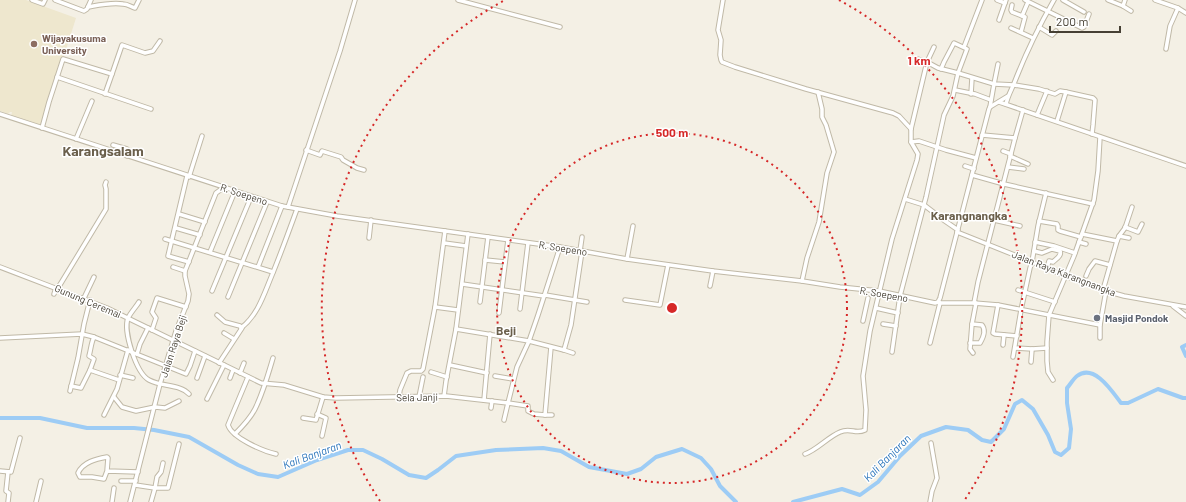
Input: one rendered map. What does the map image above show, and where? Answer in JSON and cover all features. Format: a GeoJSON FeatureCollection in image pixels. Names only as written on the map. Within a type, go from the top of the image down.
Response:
{"type":"FeatureCollection","features":[{"type":"Feature","properties":{"kind":"street"},"geometry":{"type":"LineString","coordinates":[[32,0],[41,4],[43,4],[45,0]]}},
{"type":"Feature","properties":{"kind":"street"},"geometry":{"type":"LineString","coordinates":[[55,0],[84,11],[86,11],[91,0]]}},
{"type":"Feature","properties":{"kind":"street"},"geometry":{"type":"LineString","coordinates":[[88,7],[103,2],[127,2],[135,8],[139,0]]}},
{"type":"Feature","properties":{"kind":"street"},"geometry":{"type":"LineString","coordinates":[[288,207],[356,0]]}},
{"type":"Feature","properties":{"kind":"street"},"geometry":{"type":"LineString","coordinates":[[458,0],[560,27]]}},
{"type":"Feature","properties":{"kind":"street"},"geometry":{"type":"LineString","coordinates":[[723,0],[718,30],[721,40],[720,55],[722,62],[899,116],[911,129]]}},
{"type":"Feature","properties":{"kind":"street"},"geometry":{"type":"LineString","coordinates":[[964,47],[982,0]]}},
{"type":"Feature","properties":{"kind":"street"},"geometry":{"type":"LineString","coordinates":[[998,0],[1006,1],[999,20]]}},
{"type":"Feature","properties":{"kind":"street"},"geometry":{"type":"LineString","coordinates":[[1006,104],[1033,38],[1054,0]]}},
{"type":"Feature","properties":{"kind":"street"},"geometry":{"type":"LineString","coordinates":[[1063,0],[1084,12]]}},
{"type":"Feature","properties":{"kind":"street"},"geometry":{"type":"LineString","coordinates":[[1108,0],[1131,11]]}},
{"type":"Feature","properties":{"kind":"street"},"geometry":{"type":"LineString","coordinates":[[1123,6],[1125,0]]}},
{"type":"Feature","properties":{"kind":"street"},"geometry":{"type":"LineString","coordinates":[[1155,0],[1178,8],[1186,14]]}},
{"type":"Feature","properties":{"kind":"street"},"geometry":{"type":"LineString","coordinates":[[1022,16],[1030,1],[1047,12],[1083,28],[1089,14]]}},
{"type":"Feature","properties":{"kind":"street"},"geometry":{"type":"LineString","coordinates":[[1012,5],[1012,12],[1025,18],[1022,32]]}},
{"type":"Feature","properties":{"kind":"street"},"geometry":{"type":"LineString","coordinates":[[1166,49],[1170,26],[1178,8]]}},
{"type":"Feature","properties":{"kind":"street"},"geometry":{"type":"LineString","coordinates":[[1039,27],[1052,35],[1056,31]]}},
{"type":"Feature","properties":{"kind":"street"},"geometry":{"type":"LineString","coordinates":[[1011,28],[1033,38]]}},
{"type":"Feature","properties":{"kind":"street"},"geometry":{"type":"LineString","coordinates":[[105,94],[122,45],[146,53],[153,52],[160,41]]}},
{"type":"Feature","properties":{"kind":"street"},"geometry":{"type":"LineString","coordinates":[[892,352],[900,296],[924,206],[944,115],[967,50],[964,47],[954,43],[941,69]]}},
{"type":"Feature","properties":{"kind":"street"},"geometry":{"type":"LineString","coordinates":[[805,454],[809,453],[839,432],[847,429],[856,432],[865,430],[866,410],[863,376],[879,291],[892,239],[918,156],[911,142],[911,129],[927,62],[934,47]]}},
{"type":"Feature","properties":{"kind":"street"},"geometry":{"type":"LineString","coordinates":[[42,128],[57,77],[64,59],[112,74]]}},
{"type":"Feature","properties":{"kind":"street"},"geometry":{"type":"LineString","coordinates":[[918,59],[941,69],[994,84],[1014,85],[1047,91],[1055,94],[1058,91],[1066,92],[1093,98],[1095,100],[1092,134]]}},
{"type":"Feature","properties":{"kind":"street"},"geometry":{"type":"LineString","coordinates":[[930,343],[988,109],[990,107],[998,64]]}},
{"type":"Feature","properties":{"kind":"street"},"geometry":{"type":"LineString","coordinates":[[57,77],[151,109]]}},
{"type":"Feature","properties":{"kind":"street"},"geometry":{"type":"LineString","coordinates":[[971,94],[972,78]]}},
{"type":"Feature","properties":{"kind":"street"},"geometry":{"type":"LineString","coordinates":[[954,90],[991,100]]}},
{"type":"Feature","properties":{"kind":"street"},"geometry":{"type":"LineString","coordinates":[[1037,115],[1047,91]]}},
{"type":"Feature","properties":{"kind":"street"},"geometry":{"type":"LineString","coordinates":[[802,281],[807,258],[819,222],[827,173],[834,154],[826,125],[822,117],[822,109],[818,92]]}},
{"type":"Feature","properties":{"kind":"street"},"geometry":{"type":"LineString","coordinates":[[1057,121],[1066,92]]}},
{"type":"Feature","properties":{"kind":"street"},"geometry":{"type":"LineString","coordinates":[[990,107],[1008,96]]}},
{"type":"Feature","properties":{"kind":"street"},"geometry":{"type":"LineString","coordinates":[[76,139],[92,101]]}},
{"type":"Feature","properties":{"kind":"street"},"geometry":{"type":"LineString","coordinates":[[999,102],[1186,166]]}},
{"type":"Feature","properties":{"kind":"street"},"geometry":{"type":"LineString","coordinates":[[973,353],[970,349],[970,344],[978,282],[1023,110]]}},
{"type":"Feature","properties":{"kind":"street","name":"R. Soepeno"},"geometry":{"type":"LineString","coordinates":[[0,114],[251,197],[297,209],[560,247],[668,265],[802,281],[870,292],[879,291],[934,302],[998,305],[1100,325]]}},
{"type":"Feature","properties":{"kind":"street"},"geometry":{"type":"LineString","coordinates":[[982,135],[1015,138]]}},
{"type":"Feature","properties":{"kind":"street"},"geometry":{"type":"LineString","coordinates":[[189,262],[168,256],[188,176],[202,136]]}},
{"type":"Feature","properties":{"kind":"street"},"geometry":{"type":"LineString","coordinates":[[1053,380],[1048,372],[1046,348],[1050,315],[1075,254],[1093,204],[1098,172],[1100,137]]}},
{"type":"Feature","properties":{"kind":"street"},"geometry":{"type":"LineString","coordinates":[[911,142],[919,141],[937,148],[976,158]]}},
{"type":"Feature","properties":{"kind":"street"},"geometry":{"type":"LineString","coordinates":[[113,145],[128,149],[127,156]]}},
{"type":"Feature","properties":{"kind":"street"},"geometry":{"type":"LineString","coordinates":[[306,150],[320,155],[322,151],[341,157],[343,160],[364,170]]}},
{"type":"Feature","properties":{"kind":"street"},"geometry":{"type":"LineString","coordinates":[[1004,150],[1028,164]]}},
{"type":"Feature","properties":{"kind":"street"},"geometry":{"type":"LineString","coordinates":[[1016,168],[1018,159]]}},
{"type":"Feature","properties":{"kind":"street"},"geometry":{"type":"LineString","coordinates":[[965,166],[974,169]]}},
{"type":"Feature","properties":{"kind":"street"},"geometry":{"type":"LineString","coordinates":[[1008,167],[1024,169]]}},
{"type":"Feature","properties":{"kind":"street"},"geometry":{"type":"LineString","coordinates":[[972,175],[1004,184],[1093,204]]}},
{"type":"Feature","properties":{"kind":"street"},"geometry":{"type":"LineString","coordinates":[[54,294],[106,209],[106,182]]}},
{"type":"Feature","properties":{"kind":"street"},"geometry":{"type":"LineString","coordinates":[[212,184],[216,193]]}},
{"type":"Feature","properties":{"kind":"street"},"geometry":{"type":"LineString","coordinates":[[173,267],[185,271],[216,193],[220,189],[224,188]]}},
{"type":"Feature","properties":{"kind":"street"},"geometry":{"type":"LineString","coordinates":[[210,252],[235,191]]}},
{"type":"Feature","properties":{"kind":"street"},"geometry":{"type":"LineString","coordinates":[[1013,358],[1021,310],[1046,193]]}},
{"type":"Feature","properties":{"kind":"street"},"geometry":{"type":"LineString","coordinates":[[212,291],[251,197]]}},
{"type":"Feature","properties":{"kind":"street","name":"Jalan Raya Karangnangka"},"geometry":{"type":"LineString","coordinates":[[905,199],[924,206],[958,231],[1065,276],[1124,296],[1186,307]]}},
{"type":"Feature","properties":{"kind":"street"},"geometry":{"type":"LineString","coordinates":[[228,297],[267,202]]}},
{"type":"Feature","properties":{"kind":"street"},"geometry":{"type":"LineString","coordinates":[[258,267],[282,206]]}},
{"type":"Feature","properties":{"kind":"street"},"geometry":{"type":"LineString","coordinates":[[1100,338],[1104,290],[1110,265],[1117,241],[1125,228],[1132,207]]}},
{"type":"Feature","properties":{"kind":"street"},"geometry":{"type":"LineString","coordinates":[[219,363],[234,339],[255,312],[265,294],[297,209]]}},
{"type":"Feature","properties":{"kind":"street"},"geometry":{"type":"LineString","coordinates":[[179,214],[205,222]]}},
{"type":"Feature","properties":{"kind":"street"},"geometry":{"type":"LineString","coordinates":[[369,238],[371,220]]}},
{"type":"Feature","properties":{"kind":"street"},"geometry":{"type":"LineString","coordinates":[[994,220],[1020,226]]}},
{"type":"Feature","properties":{"kind":"street"},"geometry":{"type":"LineString","coordinates":[[1039,221],[1057,224],[1059,231],[1117,241]]}},
{"type":"Feature","properties":{"kind":"street"},"geometry":{"type":"LineString","coordinates":[[1125,228],[1138,232],[1142,224]]}},
{"type":"Feature","properties":{"kind":"street"},"geometry":{"type":"LineString","coordinates":[[627,259],[632,226]]}},
{"type":"Feature","properties":{"kind":"street"},"geometry":{"type":"LineString","coordinates":[[176,228],[200,235]]}},
{"type":"Feature","properties":{"kind":"street"},"geometry":{"type":"LineString","coordinates":[[399,397],[407,372],[422,371],[423,369],[435,307],[445,231]]}},
{"type":"Feature","properties":{"kind":"street"},"geometry":{"type":"LineString","coordinates":[[444,396],[456,329],[468,234]]}},
{"type":"Feature","properties":{"kind":"street"},"geometry":{"type":"LineString","coordinates":[[1119,236],[1130,238]]}},
{"type":"Feature","properties":{"kind":"street"},"geometry":{"type":"LineString","coordinates":[[480,302],[488,237]]}},
{"type":"Feature","properties":{"kind":"street"},"geometry":{"type":"LineString","coordinates":[[564,350],[571,324],[582,237]]}},
{"type":"Feature","properties":{"kind":"street"},"geometry":{"type":"LineString","coordinates":[[165,239],[273,272]]}},
{"type":"Feature","properties":{"kind":"street"},"geometry":{"type":"LineString","coordinates":[[499,313],[508,240]]}},
{"type":"Feature","properties":{"kind":"street"},"geometry":{"type":"LineString","coordinates":[[1035,242],[1054,246],[1075,254]]}},
{"type":"Feature","properties":{"kind":"street"},"geometry":{"type":"LineString","coordinates":[[1079,242],[1086,244]]}},
{"type":"Feature","properties":{"kind":"street"},"geometry":{"type":"LineString","coordinates":[[444,243],[466,246]]}},
{"type":"Feature","properties":{"kind":"street"},"geometry":{"type":"LineString","coordinates":[[520,308],[528,243]]}},
{"type":"Feature","properties":{"kind":"street"},"geometry":{"type":"LineString","coordinates":[[504,420],[513,379],[529,341],[560,247]]}},
{"type":"Feature","properties":{"kind":"street"},"geometry":{"type":"LineString","coordinates":[[1034,251],[1042,253],[1052,249],[1060,251],[1060,256],[1053,262],[1050,261],[1047,268]]}},
{"type":"Feature","properties":{"kind":"street"},"geometry":{"type":"LineString","coordinates":[[485,260],[505,262]]}},
{"type":"Feature","properties":{"kind":"street"},"geometry":{"type":"LineString","coordinates":[[1086,276],[1092,262],[1101,262],[1110,265]]}},
{"type":"Feature","properties":{"kind":"street"},"geometry":{"type":"LineString","coordinates":[[1099,268],[1101,262]]}},
{"type":"Feature","properties":{"kind":"street"},"geometry":{"type":"LineString","coordinates":[[625,300],[660,305],[668,265]]}},
{"type":"Feature","properties":{"kind":"street","name":"Gunung Ceremai"},"geometry":{"type":"LineString","coordinates":[[0,267],[90,300],[173,341]]}},
{"type":"Feature","properties":{"kind":"street","name":"Jalan Raya Beji"},"geometry":{"type":"LineString","coordinates":[[130,502],[165,366],[176,331],[186,307],[189,294],[185,271]]}},
{"type":"Feature","properties":{"kind":"street"},"geometry":{"type":"LineString","coordinates":[[710,286],[713,271]]}},
{"type":"Feature","properties":{"kind":"street"},"geometry":{"type":"LineString","coordinates":[[84,298],[94,277]]}},
{"type":"Feature","properties":{"kind":"street"},"geometry":{"type":"LineString","coordinates":[[462,284],[587,302]]}},
{"type":"Feature","properties":{"kind":"street"},"geometry":{"type":"LineString","coordinates":[[1018,290],[1056,302]]}},
{"type":"Feature","properties":{"kind":"street"},"geometry":{"type":"LineString","coordinates":[[863,321],[868,298]]}},
{"type":"Feature","properties":{"kind":"street"},"geometry":{"type":"LineString","coordinates":[[134,353],[156,318],[152,312],[157,299],[186,307]]}},
{"type":"Feature","properties":{"kind":"street"},"geometry":{"type":"LineString","coordinates":[[70,391],[90,300]]}},
{"type":"Feature","properties":{"kind":"street"},"geometry":{"type":"LineString","coordinates":[[139,302],[128,318],[127,335],[144,376],[147,379],[160,384],[182,388],[189,394]]}},
{"type":"Feature","properties":{"kind":"street"},"geometry":{"type":"LineString","coordinates":[[998,305],[993,333],[1017,336]]}},
{"type":"Feature","properties":{"kind":"street"},"geometry":{"type":"LineString","coordinates":[[1172,305],[1186,316]]}},
{"type":"Feature","properties":{"kind":"street"},"geometry":{"type":"LineString","coordinates":[[435,307],[458,310]]}},
{"type":"Feature","properties":{"kind":"street"},"geometry":{"type":"LineString","coordinates":[[876,308],[898,313]]}},
{"type":"Feature","properties":{"kind":"street"},"geometry":{"type":"LineString","coordinates":[[216,315],[225,322],[242,328]]}},
{"type":"Feature","properties":{"kind":"street"},"geometry":{"type":"LineString","coordinates":[[883,324],[896,326]]}},
{"type":"Feature","properties":{"kind":"street"},"geometry":{"type":"LineString","coordinates":[[970,344],[980,343],[984,329],[982,325],[972,324]]}},
{"type":"Feature","properties":{"kind":"street"},"geometry":{"type":"LineString","coordinates":[[456,329],[529,341],[573,353]]}},
{"type":"Feature","properties":{"kind":"street"},"geometry":{"type":"LineString","coordinates":[[224,333],[234,339]]}},
{"type":"Feature","properties":{"kind":"street"},"geometry":{"type":"LineString","coordinates":[[0,338],[82,334],[128,350],[186,374],[195,351]]}},
{"type":"Feature","properties":{"kind":"street"},"geometry":{"type":"LineString","coordinates":[[484,400],[490,334]]}},
{"type":"Feature","properties":{"kind":"street"},"geometry":{"type":"LineString","coordinates":[[1003,345],[1004,335]]}},
{"type":"Feature","properties":{"kind":"street"},"geometry":{"type":"LineString","coordinates":[[71,386],[81,388],[90,370],[94,359],[89,356],[94,337]]}},
{"type":"Feature","properties":{"kind":"street","name":"Sela Janji"},"geometry":{"type":"LineString","coordinates":[[173,341],[265,384],[291,386],[323,396],[346,399],[444,396],[528,406],[528,411],[532,414],[545,414]]}},
{"type":"Feature","properties":{"kind":"street"},"geometry":{"type":"LineString","coordinates":[[551,347],[545,414],[552,415]]}},
{"type":"Feature","properties":{"kind":"street"},"geometry":{"type":"LineString","coordinates":[[1015,348],[1046,348]]}},
{"type":"Feature","properties":{"kind":"street"},"geometry":{"type":"LineString","coordinates":[[1031,362],[1032,349]]}},
{"type":"Feature","properties":{"kind":"street"},"geometry":{"type":"LineString","coordinates":[[104,415],[114,397],[128,350]]}},
{"type":"Feature","properties":{"kind":"street"},"geometry":{"type":"LineString","coordinates":[[197,378],[204,356]]}},
{"type":"Feature","properties":{"kind":"street"},"geometry":{"type":"LineString","coordinates":[[235,434],[249,419],[255,409],[273,358]]}},
{"type":"Feature","properties":{"kind":"street"},"geometry":{"type":"LineString","coordinates":[[240,373],[244,363]]}},
{"type":"Feature","properties":{"kind":"street"},"geometry":{"type":"LineString","coordinates":[[207,399],[224,365]]}},
{"type":"Feature","properties":{"kind":"street"},"geometry":{"type":"LineString","coordinates":[[450,365],[487,373]]}},
{"type":"Feature","properties":{"kind":"street"},"geometry":{"type":"LineString","coordinates":[[90,370],[119,380]]}},
{"type":"Feature","properties":{"kind":"street"},"geometry":{"type":"LineString","coordinates":[[230,378],[233,370]]}},
{"type":"Feature","properties":{"kind":"street"},"geometry":{"type":"LineString","coordinates":[[431,372],[447,377]]}},
{"type":"Feature","properties":{"kind":"street"},"geometry":{"type":"LineString","coordinates":[[120,375],[133,378]]}},
{"type":"Feature","properties":{"kind":"street"},"geometry":{"type":"LineString","coordinates":[[495,376],[513,379]]}},
{"type":"Feature","properties":{"kind":"street"},"geometry":{"type":"LineString","coordinates":[[248,377],[228,427],[235,434],[251,444],[276,454]]}},
{"type":"Feature","properties":{"kind":"street"},"geometry":{"type":"LineString","coordinates":[[419,396],[423,377]]}},
{"type":"Feature","properties":{"kind":"street"},"geometry":{"type":"LineString","coordinates":[[303,418],[316,420],[323,396]]}},
{"type":"Feature","properties":{"kind":"street"},"geometry":{"type":"LineString","coordinates":[[114,397],[122,407],[140,411],[154,407],[166,408],[179,401]]}},
{"type":"Feature","properties":{"kind":"street"},"geometry":{"type":"LineString","coordinates":[[491,408],[492,401]]}},
{"type":"Feature","properties":{"kind":"street"},"geometry":{"type":"LineString","coordinates":[[317,414],[326,418],[322,436]]}},
{"type":"Feature","properties":{"kind":"street"},"geometry":{"type":"LineString","coordinates":[[0,471],[11,472],[20,438]]}},
{"type":"Feature","properties":{"kind":"street"},"geometry":{"type":"LineString","coordinates":[[930,502],[937,478],[931,443]]}},
{"type":"Feature","properties":{"kind":"street"},"geometry":{"type":"LineString","coordinates":[[121,481],[155,488],[168,488],[179,444]]}},
{"type":"Feature","properties":{"kind":"street"},"geometry":{"type":"LineString","coordinates":[[106,457],[108,458],[107,471],[104,479],[80,477],[78,473],[80,469],[92,460],[106,457]]}},
{"type":"Feature","properties":{"kind":"street"},"geometry":{"type":"LineString","coordinates":[[151,502],[157,477],[161,472],[162,463]]}},
{"type":"Feature","properties":{"kind":"street"},"geometry":{"type":"LineString","coordinates":[[107,471],[138,472]]}},
{"type":"Feature","properties":{"kind":"street"},"geometry":{"type":"LineString","coordinates":[[8,472],[6,491],[9,493],[8,502]]}},
{"type":"Feature","properties":{"kind":"street"},"geometry":{"type":"LineString","coordinates":[[36,502],[41,482]]}},
{"type":"Feature","properties":{"kind":"street"},"geometry":{"type":"LineString","coordinates":[[112,502],[114,488]]}},
{"type":"Feature","properties":{"kind":"shaded area","name":"Wijayakusuma University"},"geometry":{"type":"Polygon","coordinates":[[[0,0],[26,0],[76,18],[42,126],[11,116],[12,112],[8,114],[0,111],[0,0]]]}},
{"type":"Feature","properties":{"kind":"waterway","name":"Kali Banjaran"},"geometry":{"type":"LineString","coordinates":[[1186,345],[1182,347],[1186,356]]}},
{"type":"Feature","properties":{"kind":"waterway","name":"Kali Banjaran"},"geometry":{"type":"LineString","coordinates":[[793,502],[842,489],[860,495],[878,482],[900,456],[921,436],[946,427],[968,430],[982,440],[991,442],[1004,429],[1015,404],[1022,400],[1033,409],[1048,435],[1055,452],[1061,455],[1069,448],[1071,429],[1067,403],[1067,388],[1077,376],[1083,373],[1090,373],[1102,380],[1121,403],[1128,403],[1158,389],[1186,398]]}},
{"type":"Feature","properties":{"kind":"waterway","name":"Kali Banjaran"},"geometry":{"type":"LineString","coordinates":[[0,418],[40,418],[87,428],[134,428],[154,430],[189,437],[238,465],[258,474],[278,477],[317,460],[348,450],[363,450],[409,475],[426,478],[456,456],[496,450],[543,448],[561,451],[589,467],[627,474],[641,469],[656,457],[682,449],[701,458],[711,469],[720,486],[736,502]]}},
{"type":"Feature","properties":{"kind":"place","name":"Wijayakusuma University"},"geometry":{"type":"Point","coordinates":[34,44]}},
{"type":"Feature","properties":{"kind":"place","name":"Masjid Pondok"},"geometry":{"type":"Point","coordinates":[1097,318]}},
{"type":"Feature","properties":{"kind":"district","name":"Karangsalam"},"geometry":{"type":"Point","coordinates":[103,151]}},
{"type":"Feature","properties":{"kind":"district","name":"Karangnangka"},"geometry":{"type":"Point","coordinates":[969,216]}},
{"type":"Feature","properties":{"kind":"district","name":"Beji"},"geometry":{"type":"Point","coordinates":[506,331]}}]}
